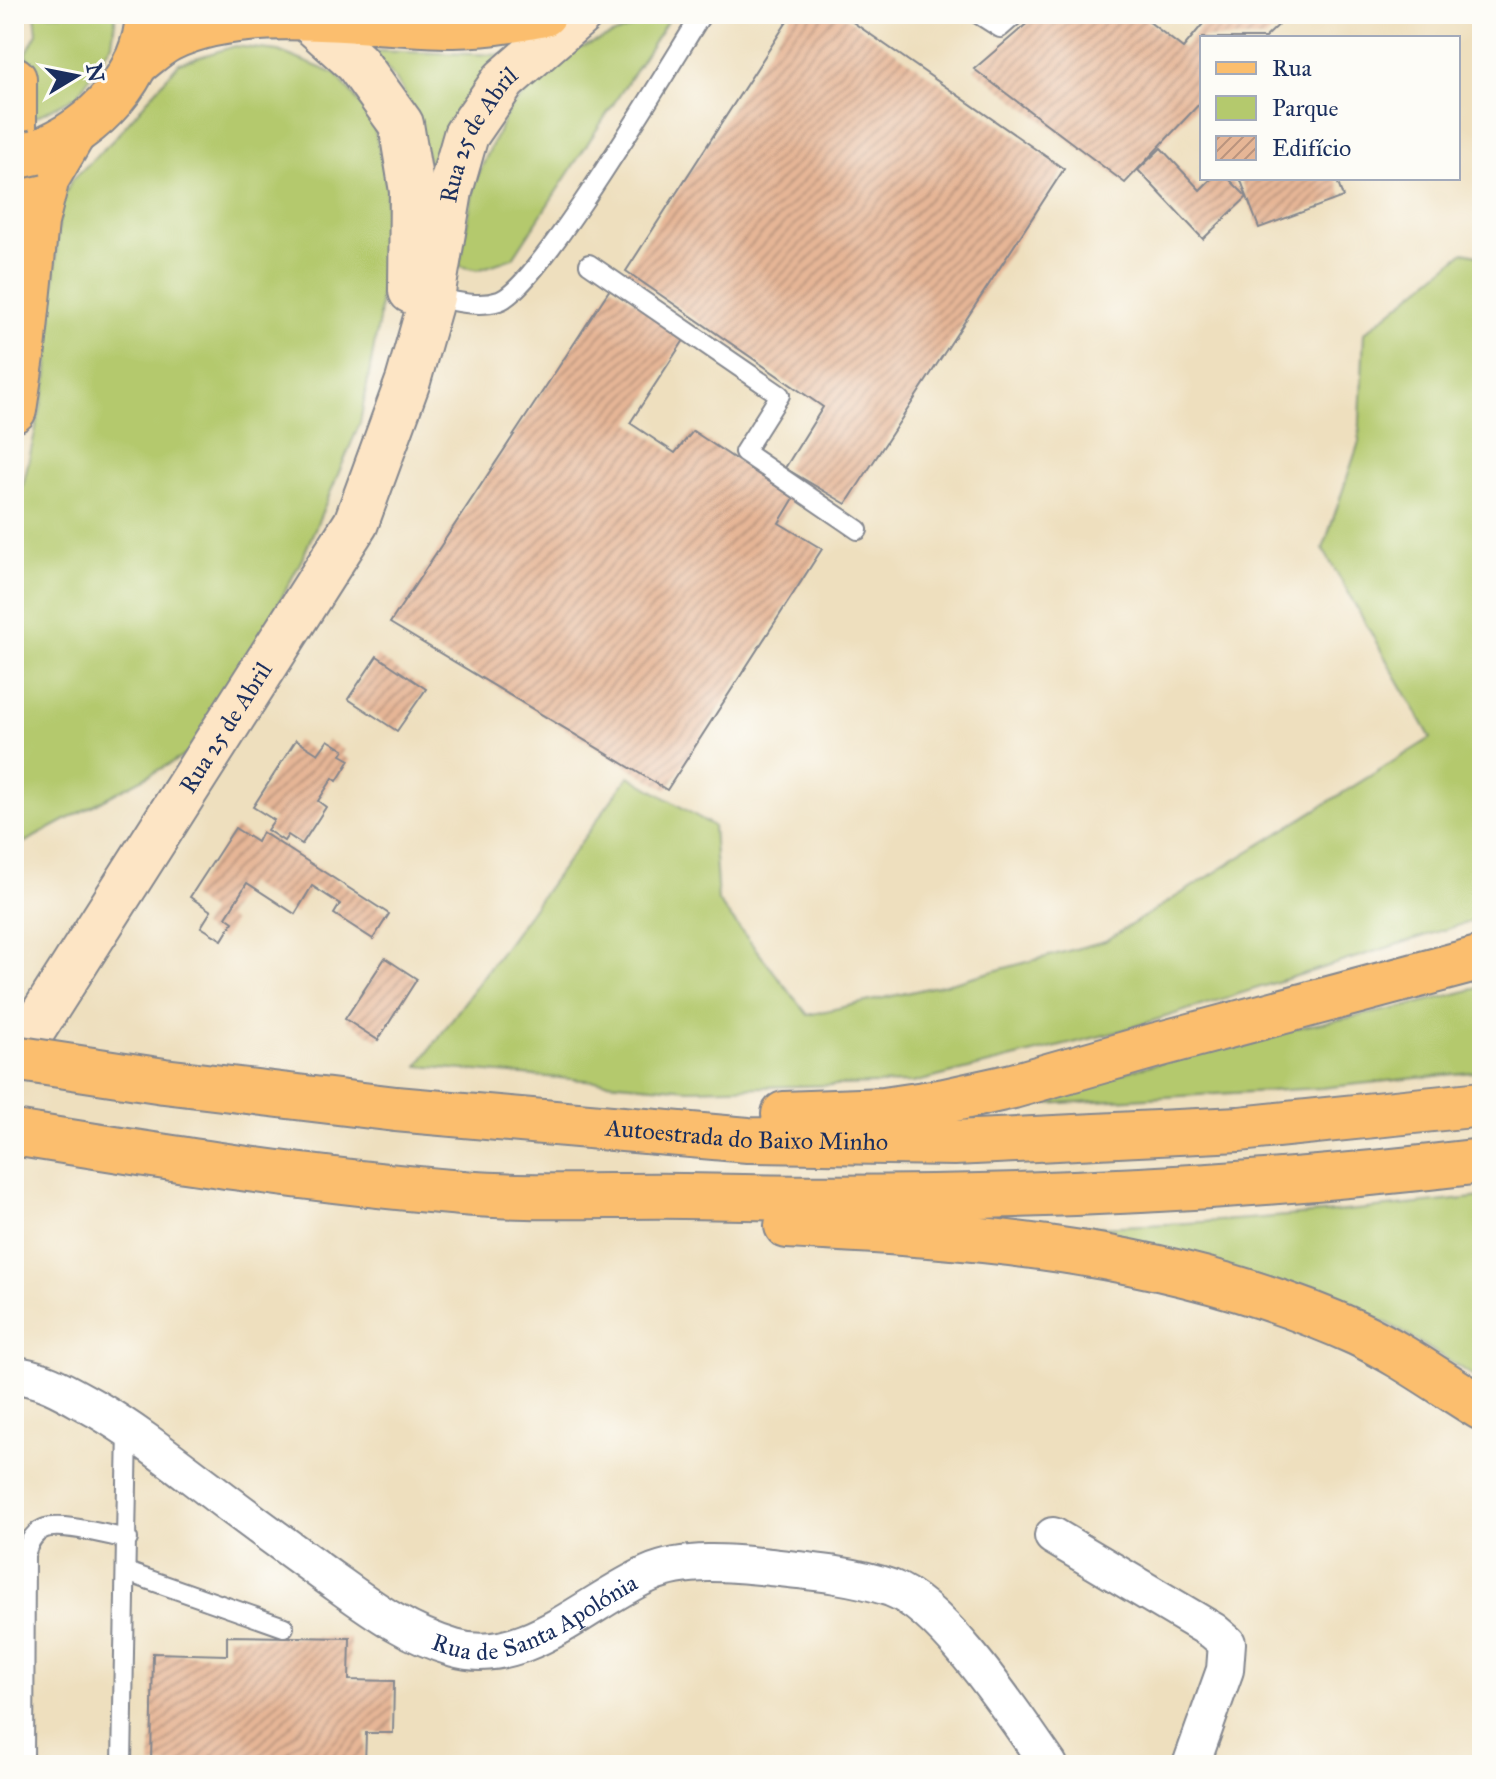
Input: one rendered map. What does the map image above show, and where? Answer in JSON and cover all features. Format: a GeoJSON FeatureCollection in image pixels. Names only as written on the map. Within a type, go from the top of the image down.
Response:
{"type":"FeatureCollection","features":[{"type":"Feature","properties":{"kind":"main road"},"geometry":{"type":"LineString","coordinates":[[34,151],[98,115],[119,91],[135,64],[148,24],[148,14]]}},
{"type":"Feature","properties":{"kind":"main road"},"geometry":{"type":"LineString","coordinates":[[135,64],[169,39],[211,24],[241,20],[308,19],[455,25],[544,14]]}},
{"type":"Feature","properties":{"kind":"main road","name":"Rua 25 de Abril"},"geometry":{"type":"LineString","coordinates":[[14,1059],[356,523],[408,381],[432,297],[450,191],[466,135],[504,80],[580,14]]}},
{"type":"Feature","properties":{"kind":"main road","name":"Rua 25 de Abril"},"geometry":{"type":"LineString","coordinates":[[308,19],[357,63],[401,124],[412,191],[408,381]]}},
{"type":"Feature","properties":{"kind":"main road"},"geometry":{"type":"LineString","coordinates":[[14,79],[34,151],[47,178],[36,222],[14,410]]}},
{"type":"Feature","properties":{"kind":"main road"},"geometry":{"type":"LineString","coordinates":[[490,1118],[825,1114],[945,1101],[1065,1073],[1157,1045],[1482,958]]}},
{"type":"Feature","properties":{"kind":"main road","name":"Autoestrada do Baixo Minho"},"geometry":{"type":"LineString","coordinates":[[14,1059],[193,1085],[396,1109],[748,1140],[828,1143],[954,1143],[1239,1129],[1482,1104]]}},
{"type":"Feature","properties":{"kind":"main road"},"geometry":{"type":"LineString","coordinates":[[14,1133],[390,1187],[548,1198],[1040,1196],[1189,1189],[1482,1161]]}},
{"type":"Feature","properties":{"kind":"main road"},"geometry":{"type":"LineString","coordinates":[[548,1198],[690,1219],[1040,1245],[1167,1268],[1299,1309],[1360,1334],[1482,1408]]}},
{"type":"Feature","properties":{"kind":"street","name":"Rua de Santa Apolónia"},"geometry":{"type":"LineString","coordinates":[[14,1375],[26,1376],[62,1390],[128,1427],[393,1624],[455,1648],[482,1653],[508,1649],[533,1640],[649,1573],[676,1565],[736,1564],[796,1570],[892,1589],[916,1602],[945,1630],[985,1675],[1049,1765]]}},
{"type":"Feature","properties":{"kind":"street"},"geometry":{"type":"LineString","coordinates":[[1053,1536],[1213,1631],[1227,1643],[1225,1670],[1191,1765]]}},
{"type":"Feature","properties":{"kind":"lane"},"geometry":{"type":"LineString","coordinates":[[432,297],[478,305],[501,301],[521,285],[565,228],[702,14]]}},
{"type":"Feature","properties":{"kind":"lane"},"geometry":{"type":"LineString","coordinates":[[978,14],[1000,28],[1016,14]]}},
{"type":"Feature","properties":{"kind":"lane"},"geometry":{"type":"LineString","coordinates":[[589,264],[780,395],[744,452],[858,530]]}},
{"type":"Feature","properties":{"kind":"lane"},"geometry":{"type":"LineString","coordinates":[[122,1765],[128,1427]]}},
{"type":"Feature","properties":{"kind":"lane"},"geometry":{"type":"LineString","coordinates":[[24,1765],[25,1555],[30,1541],[43,1529],[57,1527],[128,1539]]}},
{"type":"Feature","properties":{"kind":"lane"},"geometry":{"type":"LineString","coordinates":[[127,1572],[284,1627]]}},
{"type":"Feature","properties":{"kind":"green space"},"geometry":{"type":"Polygon","coordinates":[[[35,14],[116,14],[112,43],[77,96],[28,121],[27,52],[37,33],[35,14]]]}},
{"type":"Feature","properties":{"kind":"green space"},"geometry":{"type":"Polygon","coordinates":[[[664,14],[672,14],[513,258],[478,270],[459,266],[475,181],[509,109],[570,52],[664,14]]]}},
{"type":"Feature","properties":{"kind":"green space"},"geometry":{"type":"Polygon","coordinates":[[[235,46],[278,51],[336,74],[373,120],[387,188],[379,320],[360,423],[302,559],[231,694],[188,754],[14,848],[14,525],[47,380],[60,205],[71,181],[114,139],[179,63],[235,46]]]}},
{"type":"Feature","properties":{"kind":"green space"},"geometry":{"type":"Polygon","coordinates":[[[373,51],[501,55],[450,121],[430,170],[415,113],[400,85],[373,51]]]}},
{"type":"Feature","properties":{"kind":"green space"},"geometry":{"type":"Polygon","coordinates":[[[1464,252],[1482,256],[1482,918],[1117,1032],[913,1083],[688,1089],[418,1066],[629,776],[713,826],[718,901],[808,1015],[946,984],[1105,941],[1431,738],[1323,549],[1359,442],[1364,333],[1464,252]]]}},
{"type":"Feature","properties":{"kind":"green space"},"geometry":{"type":"Polygon","coordinates":[[[1482,987],[1482,1071],[1321,1088],[1027,1105],[1073,1086],[1265,1034],[1404,1007],[1482,987]]]}},
{"type":"Feature","properties":{"kind":"green space"},"geometry":{"type":"Polygon","coordinates":[[[1482,1197],[1482,1381],[1389,1324],[1340,1304],[1091,1236],[1082,1227],[1283,1216],[1482,1197]]]}},
{"type":"Feature","properties":{"kind":"building"},"geometry":{"type":"Polygon","coordinates":[[[792,14],[841,14],[1064,169],[846,504],[785,468],[823,407],[626,271],[792,14]]]}},
{"type":"Feature","properties":{"kind":"building"},"geometry":{"type":"Polygon","coordinates":[[[1038,14],[1139,14],[1183,48],[1211,14],[1290,14],[1267,36],[1200,36],[1200,103],[1125,183],[974,69],[1038,14]]]}},
{"type":"Feature","properties":{"kind":"building"},"geometry":{"type":"Polygon","coordinates":[[[1161,148],[1200,190],[1210,180],[1230,180],[1247,197],[1203,239],[1138,170],[1161,148]]]}},
{"type":"Feature","properties":{"kind":"building"},"geometry":{"type":"Polygon","coordinates":[[[1241,180],[1337,180],[1343,197],[1259,228],[1241,180]]]}},
{"type":"Feature","properties":{"kind":"building"},"geometry":{"type":"Polygon","coordinates":[[[612,286],[686,337],[630,423],[675,453],[693,431],[794,498],[779,523],[822,549],[667,790],[390,623],[612,286]]]}},
{"type":"Feature","properties":{"kind":"building"},"geometry":{"type":"Polygon","coordinates":[[[377,656],[426,689],[397,731],[348,699],[377,656]]]}},
{"type":"Feature","properties":{"kind":"building"},"geometry":{"type":"Polygon","coordinates":[[[296,740],[318,754],[328,740],[344,750],[341,755],[350,760],[337,781],[333,778],[318,801],[326,807],[302,844],[288,835],[284,841],[267,830],[274,820],[253,807],[296,740]]]}},
{"type":"Feature","properties":{"kind":"building"},"geometry":{"type":"Polygon","coordinates":[[[235,828],[257,842],[262,832],[389,914],[373,939],[334,914],[340,904],[312,886],[295,914],[247,883],[226,917],[233,922],[222,940],[201,927],[211,911],[190,897],[235,828]]]}},
{"type":"Feature","properties":{"kind":"building"},"geometry":{"type":"Polygon","coordinates":[[[385,958],[417,979],[378,1040],[345,1019],[385,958]]]}},
{"type":"Feature","properties":{"kind":"building"},"geometry":{"type":"Polygon","coordinates":[[[227,1636],[350,1638],[349,1680],[394,1681],[393,1733],[366,1733],[365,1765],[151,1765],[153,1653],[227,1655],[227,1636]]]}}]}
